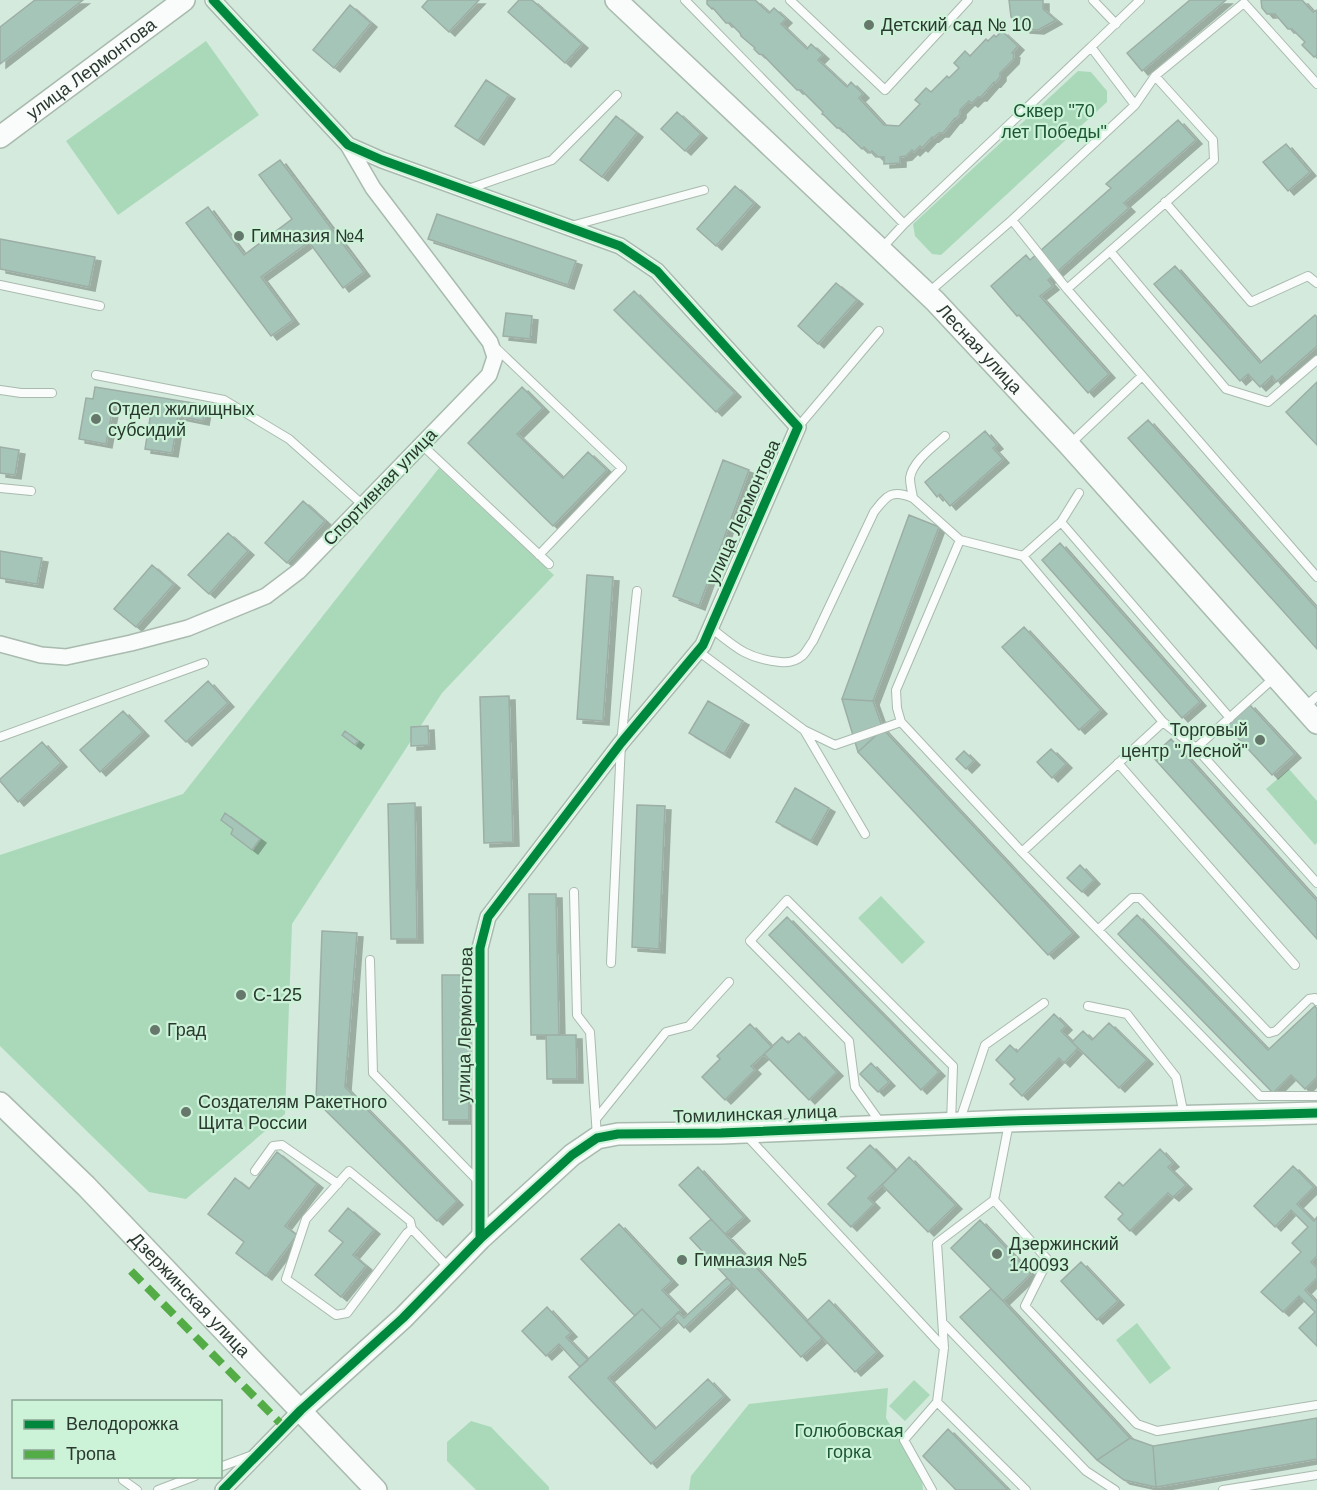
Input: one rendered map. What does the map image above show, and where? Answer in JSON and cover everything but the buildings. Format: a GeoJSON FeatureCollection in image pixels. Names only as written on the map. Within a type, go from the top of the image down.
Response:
{"type":"FeatureCollection","features":[{"type":"Feature","properties":{"kind":"street","name":"улица Лермонтова"},"geometry":{"type":"LineString","coordinates":[[0,137],[184,0]]}},
{"type":"Feature","properties":{"kind":"street","name":"улица Лермонтова"},"geometry":{"type":"LineString","coordinates":[[213,0],[348,145],[382,160],[620,246],[657,271],[798,427],[703,645],[621,743],[488,917],[480,948],[480,1239]]}},
{"type":"Feature","properties":{"kind":"street","name":"Лесная улица"},"geometry":{"type":"LineString","coordinates":[[616,0],[928,294],[1069,445],[1275,677],[1312,709]]}},
{"type":"Feature","properties":{"kind":"street"},"geometry":{"type":"LineString","coordinates":[[348,145],[373,188],[490,342]]}},
{"type":"Feature","properties":{"kind":"street","name":"Спортивная улица"},"geometry":{"type":"LineString","coordinates":[[0,644],[41,655],[66,657],[188,628],[266,596],[299,571],[489,375],[495,357],[490,342]]}},
{"type":"Feature","properties":{"kind":"street","name":"Дзержинская улица"},"geometry":{"type":"LineString","coordinates":[[0,1102],[86,1186],[376,1490]]}},
{"type":"Feature","properties":{"kind":"street","name":"Томилинская улица"},"geometry":{"type":"LineString","coordinates":[[301,1410],[403,1318],[480,1239],[572,1155],[596,1129],[618,1134],[744,1132],[1009,1121],[1317,1113]]}},
{"type":"Feature","properties":{"kind":"street"},"geometry":{"type":"LineString","coordinates":[[223,1490],[301,1410]]}},
{"type":"Feature","properties":{"kind":"lane"},"geometry":{"type":"LineString","coordinates":[[685,0],[904,224]]}},
{"type":"Feature","properties":{"kind":"lane"},"geometry":{"type":"LineString","coordinates":[[790,0],[885,90],[968,0]]}},
{"type":"Feature","properties":{"kind":"lane"},"geometry":{"type":"LineString","coordinates":[[1093,0],[1116,24]]}},
{"type":"Feature","properties":{"kind":"lane"},"geometry":{"type":"LineString","coordinates":[[881,249],[904,224],[1140,0]]}},
{"type":"Feature","properties":{"kind":"lane"},"geometry":{"type":"LineString","coordinates":[[928,294],[1012,220],[1135,105],[1155,76],[1244,3],[1317,84]]}},
{"type":"Feature","properties":{"kind":"lane"},"geometry":{"type":"LineString","coordinates":[[1091,46],[1135,105]]}},
{"type":"Feature","properties":{"kind":"lane"},"geometry":{"type":"LineString","coordinates":[[1067,289],[1214,160],[1214,140],[1155,76]]}},
{"type":"Feature","properties":{"kind":"lane"},"geometry":{"type":"LineString","coordinates":[[466,190],[552,160],[616,95]]}},
{"type":"Feature","properties":{"kind":"lane"},"geometry":{"type":"LineString","coordinates":[[567,227],[704,190]]}},
{"type":"Feature","properties":{"kind":"lane"},"geometry":{"type":"LineString","coordinates":[[1165,202],[1251,302],[1308,276],[1317,283]]}},
{"type":"Feature","properties":{"kind":"lane"},"geometry":{"type":"LineString","coordinates":[[1012,220],[1067,289],[1317,577]]}},
{"type":"Feature","properties":{"kind":"lane"},"geometry":{"type":"LineString","coordinates":[[1110,251],[1226,389],[1268,402],[1317,360]]}},
{"type":"Feature","properties":{"kind":"lane"},"geometry":{"type":"LineString","coordinates":[[0,285],[100,306]]}},
{"type":"Feature","properties":{"kind":"lane"},"geometry":{"type":"LineString","coordinates":[[798,427],[879,331]]}},
{"type":"Feature","properties":{"kind":"lane"},"geometry":{"type":"LineString","coordinates":[[490,342],[622,468],[539,555]]}},
{"type":"Feature","properties":{"kind":"lane"},"geometry":{"type":"LineString","coordinates":[[96,375],[224,400],[289,439],[363,505]]}},
{"type":"Feature","properties":{"kind":"lane"},"geometry":{"type":"LineString","coordinates":[[1069,445],[1142,376]]}},
{"type":"Feature","properties":{"kind":"lane"},"geometry":{"type":"LineString","coordinates":[[0,390],[52,393]]}},
{"type":"Feature","properties":{"kind":"lane"},"geometry":{"type":"LineString","coordinates":[[913,498],[910,475],[916,464],[945,436]]}},
{"type":"Feature","properties":{"kind":"lane"},"geometry":{"type":"LineString","coordinates":[[422,445],[549,564]]}},
{"type":"Feature","properties":{"kind":"lane"},"geometry":{"type":"LineString","coordinates":[[0,489],[31,491]]}},
{"type":"Feature","properties":{"kind":"lane"},"geometry":{"type":"LineString","coordinates":[[710,627],[735,648],[766,661],[790,663],[802,657],[813,641],[874,512],[892,493],[904,494],[913,498],[960,540],[1023,556],[1163,722],[1196,748],[1317,883]]}},
{"type":"Feature","properties":{"kind":"lane"},"geometry":{"type":"LineString","coordinates":[[1023,556],[1061,522],[1079,493]]}},
{"type":"Feature","properties":{"kind":"lane"},"geometry":{"type":"LineString","coordinates":[[1061,522],[1230,718]]}},
{"type":"Feature","properties":{"kind":"lane"},"geometry":{"type":"LineString","coordinates":[[960,540],[896,690],[901,722],[1022,852],[1260,1096],[1317,1096]]}},
{"type":"Feature","properties":{"kind":"lane"},"geometry":{"type":"LineString","coordinates":[[611,963],[621,743],[637,591]]}},
{"type":"Feature","properties":{"kind":"lane"},"geometry":{"type":"LineString","coordinates":[[698,651],[804,730],[835,745],[901,722]]}},
{"type":"Feature","properties":{"kind":"lane"},"geometry":{"type":"LineString","coordinates":[[0,737],[204,663]]}},
{"type":"Feature","properties":{"kind":"lane"},"geometry":{"type":"LineString","coordinates":[[1196,748],[1275,677]]}},
{"type":"Feature","properties":{"kind":"lane"},"geometry":{"type":"LineString","coordinates":[[1022,852],[1163,722]]}},
{"type":"Feature","properties":{"kind":"lane"},"geometry":{"type":"LineString","coordinates":[[804,730],[865,834]]}},
{"type":"Feature","properties":{"kind":"lane"},"geometry":{"type":"LineString","coordinates":[[1118,763],[1295,965]]}},
{"type":"Feature","properties":{"kind":"lane"},"geometry":{"type":"LineString","coordinates":[[574,892],[577,1015],[590,1032],[596,1129]]}},
{"type":"Feature","properties":{"kind":"lane"},"geometry":{"type":"LineString","coordinates":[[1098,930],[1132,898],[1140,898],[1269,1033],[1276,1031],[1309,999],[1315,998],[1317,1001]]}},
{"type":"Feature","properties":{"kind":"lane"},"geometry":{"type":"LineString","coordinates":[[883,1126],[855,1087],[849,1041],[750,941],[787,900],[953,1066],[955,1124]]}},
{"type":"Feature","properties":{"kind":"lane"},"geometry":{"type":"LineString","coordinates":[[370,960],[373,1073],[480,1183]]}},
{"type":"Feature","properties":{"kind":"lane"},"geometry":{"type":"LineString","coordinates":[[596,1129],[666,1032],[688,1026],[729,982]]}},
{"type":"Feature","properties":{"kind":"lane"},"geometry":{"type":"LineString","coordinates":[[955,1124],[985,1045],[1044,1003]]}},
{"type":"Feature","properties":{"kind":"lane"},"geometry":{"type":"LineString","coordinates":[[1088,1006],[1127,1014],[1176,1077],[1185,1116]]}},
{"type":"Feature","properties":{"kind":"lane"},"geometry":{"type":"LineString","coordinates":[[932,1490],[904,1440],[937,1402],[944,1348],[937,1243],[994,1200],[1009,1121]]}},
{"type":"Feature","properties":{"kind":"lane"},"geometry":{"type":"LineString","coordinates":[[744,1132],[944,1348]]}},
{"type":"Feature","properties":{"kind":"lane"},"geometry":{"type":"LineString","coordinates":[[255,1171],[273,1146],[282,1145],[338,1184]]}},
{"type":"Feature","properties":{"kind":"lane"},"geometry":{"type":"LineString","coordinates":[[412,1229],[347,1313],[336,1315],[286,1279],[306,1219],[349,1171],[410,1221],[412,1229],[451,1270]]}},
{"type":"Feature","properties":{"kind":"lane"},"geometry":{"type":"LineString","coordinates":[[994,1200],[1048,1260],[1025,1306],[1137,1424],[1157,1431],[1317,1405]]}},
{"type":"Feature","properties":{"kind":"lane"},"geometry":{"type":"LineString","coordinates":[[942,1323],[1086,1471],[1115,1490]]}},
{"type":"Feature","properties":{"kind":"lane"},"geometry":{"type":"LineString","coordinates":[[937,1402],[1026,1490]]}},
{"type":"Feature","properties":{"kind":"lane"},"geometry":{"type":"LineString","coordinates":[[222,1466],[258,1454]]}},
{"type":"Feature","properties":{"kind":"lane"},"geometry":{"type":"LineString","coordinates":[[1223,1490],[1317,1475]]}},
{"type":"Feature","properties":{"kind":"lane"},"geometry":{"type":"LineString","coordinates":[[158,1490],[190,1478]]}},
{"type":"Feature","properties":{"kind":"lane"},"geometry":{"type":"LineString","coordinates":[[123,1480],[137,1490]]}},
{"type":"Feature","properties":{"kind":"green space"},"geometry":{"type":"Polygon","coordinates":[[[206,41],[259,115],[118,215],[66,141],[206,41]]]}},
{"type":"Feature","properties":{"kind":"green space","name":"Сквер \"70 лет Победы\""},"geometry":{"type":"Polygon","coordinates":[[[1078,71],[1091,72],[1107,91],[1107,102],[941,255],[932,254],[915,236],[913,224],[1078,71]]]}},
{"type":"Feature","properties":{"kind":"green space"},"geometry":{"type":"Polygon","coordinates":[[[439,468],[554,575],[442,693],[292,924],[285,1114],[186,1199],[149,1192],[0,1046],[0,855],[183,794],[439,468]]]}},
{"type":"Feature","properties":{"kind":"green space"},"geometry":{"type":"Polygon","coordinates":[[[1289,769],[1317,801],[1317,843],[1315,845],[1266,789],[1289,769]]]}},
{"type":"Feature","properties":{"kind":"green space"},"geometry":{"type":"Polygon","coordinates":[[[881,896],[925,942],[902,964],[858,918],[881,896]]]}},
{"type":"Feature","properties":{"kind":"green space"},"geometry":{"type":"Polygon","coordinates":[[[1137,1323],[1171,1368],[1150,1384],[1116,1340],[1137,1323]]]}},
{"type":"Feature","properties":{"kind":"green space"},"geometry":{"type":"Polygon","coordinates":[[[914,1380],[930,1395],[905,1421],[889,1406],[914,1380]]]}},
{"type":"Feature","properties":{"kind":"green space","name":"Голюбовская горка"},"geometry":{"type":"Polygon","coordinates":[[[888,1388],[886,1418],[922,1479],[923,1490],[689,1490],[691,1476],[749,1404],[888,1388]]]}},
{"type":"Feature","properties":{"kind":"green space"},"geometry":{"type":"Polygon","coordinates":[[[471,1421],[491,1427],[549,1487],[549,1490],[476,1490],[447,1461],[447,1442],[471,1421]]]}},
{"type":"Feature","properties":{"kind":"marked path"},"geometry":{"type":"LineString","coordinates":[[131,1271],[284,1427]]}},
{"type":"Feature","properties":{"kind":"cycle path"},"geometry":{"type":"LineString","coordinates":[[213,0],[348,145],[382,160],[620,246],[657,271],[798,427],[703,645],[621,743],[488,917],[480,948],[480,1239]]}},
{"type":"Feature","properties":{"kind":"cycle path"},"geometry":{"type":"LineString","coordinates":[[223,1490],[301,1410],[403,1318],[480,1239],[572,1155],[597,1138],[618,1134],[721,1133],[1009,1121],[1317,1113]]}},
{"type":"Feature","properties":{"kind":"place","name":"Детский сад № 10"},"geometry":{"type":"Point","coordinates":[869,25]}},
{"type":"Feature","properties":{"kind":"place","name":"Гимназия №4"},"geometry":{"type":"Point","coordinates":[239,236]}},
{"type":"Feature","properties":{"kind":"place","name":"Отдел жилищных субсидий"},"geometry":{"type":"Point","coordinates":[96,419]}},
{"type":"Feature","properties":{"kind":"place","name":"Торговый центр \"Лесной\""},"geometry":{"type":"Point","coordinates":[1260,740]}},
{"type":"Feature","properties":{"kind":"place","name":"С-125"},"geometry":{"type":"Point","coordinates":[241,995]}},
{"type":"Feature","properties":{"kind":"place","name":"Град"},"geometry":{"type":"Point","coordinates":[155,1030]}},
{"type":"Feature","properties":{"kind":"place","name":"Создателям Ракетного Щита России"},"geometry":{"type":"Point","coordinates":[186,1112]}},
{"type":"Feature","properties":{"kind":"place","name":"Дзержинский 140093"},"geometry":{"type":"Point","coordinates":[997,1254]}},
{"type":"Feature","properties":{"kind":"place","name":"Гимназия №5"},"geometry":{"type":"Point","coordinates":[682,1260]}}]}
